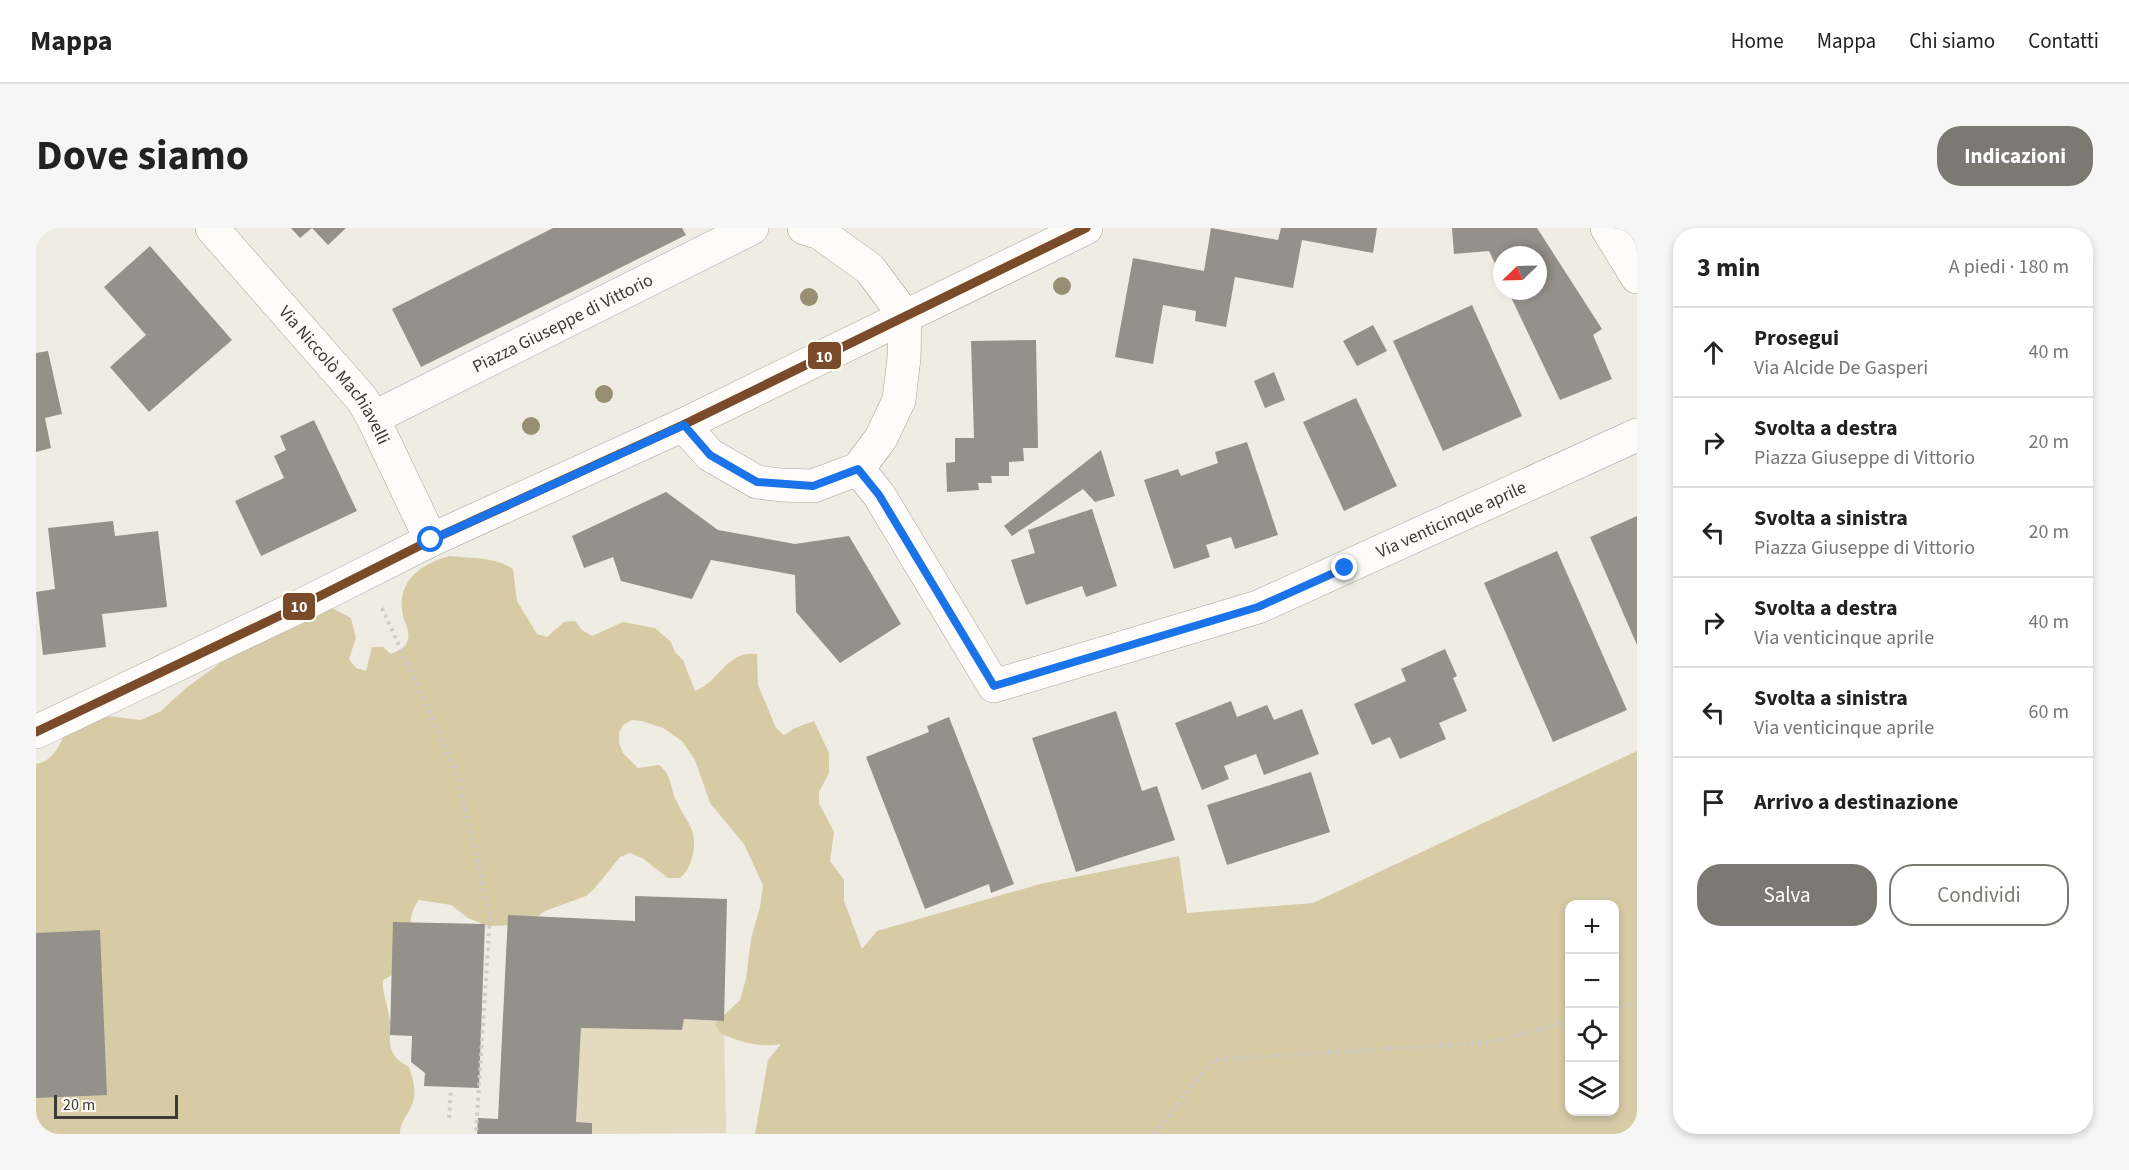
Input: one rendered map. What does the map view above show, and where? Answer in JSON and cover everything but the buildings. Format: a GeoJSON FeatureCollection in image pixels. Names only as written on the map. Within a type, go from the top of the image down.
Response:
{"type":"FeatureCollection","features":[{"type":"Feature","properties":{"kind":"street","name":"Via Niccolò Machiavelli"},"geometry":{"type":"LineString","coordinates":[[212,228],[362,399],[431,540]]}},
{"type":"Feature","properties":{"kind":"street","name":"Piazza Giuseppe di Vittorio"},"geometry":{"type":"LineString","coordinates":[[373,418],[752,228]]}},
{"type":"Feature","properties":{"kind":"street"},"geometry":{"type":"LineString","coordinates":[[684,425],[710,455],[757,482],[813,486],[858,469],[881,438],[899,400],[904,358],[905,316],[870,269],[820,233],[804,228]]}},
{"type":"Feature","properties":{"kind":"street"},"geometry":{"type":"LineString","coordinates":[[36,732],[300,606],[431,540],[684,425],[1086,228]]}},
{"type":"Feature","properties":{"kind":"street"},"geometry":{"type":"LineString","coordinates":[[1607,228],[1637,277]]}},
{"type":"Feature","properties":{"kind":"street","name":"Via venticinque aprile"},"geometry":{"type":"LineString","coordinates":[[858,469],[879,495],[994,686],[1258,607],[1637,435]]}},
{"type":"Feature","properties":{"kind":"path"},"geometry":{"type":"LineString","coordinates":[[380,603],[457,774],[489,916],[476,1134]]}},
{"type":"Feature","properties":{"kind":"path"},"geometry":{"type":"LineString","coordinates":[[1618,1008],[1637,1003]]}},
{"type":"Feature","properties":{"kind":"path"},"geometry":{"type":"LineString","coordinates":[[1154,1134],[1213,1060],[1492,1042],[1565,1022]]}},
{"type":"Feature","properties":{"kind":"path"},"geometry":{"type":"LineString","coordinates":[[449,1118],[451,1088]]}},
{"type":"Feature","properties":{"kind":"shaded area"},"geometry":{"type":"Polygon","coordinates":[[[449,556],[498,562],[513,569],[517,601],[537,634],[547,637],[564,622],[575,621],[582,630],[592,636],[623,622],[655,628],[671,642],[675,652],[683,660],[695,691],[704,687],[737,657],[757,654],[758,685],[776,728],[784,735],[814,721],[829,753],[829,773],[819,792],[819,803],[834,832],[830,861],[844,880],[844,901],[862,949],[877,931],[1040,884],[1179,856],[1187,913],[1313,903],[1637,751],[1637,1134],[755,1134],[768,1060],[781,1044],[757,1045],[742,1041],[720,1033],[715,1024],[740,1000],[763,885],[744,844],[710,803],[695,760],[682,741],[663,728],[632,720],[623,725],[619,733],[619,743],[623,753],[638,768],[659,765],[667,773],[680,809],[693,832],[693,854],[688,868],[680,878],[668,878],[642,858],[630,853],[620,857],[586,896],[545,911],[529,923],[519,925],[488,926],[468,918],[451,905],[419,900],[412,912],[402,969],[383,980],[390,1022],[391,1048],[397,1059],[409,1067],[414,1089],[414,1100],[400,1134],[36,1134],[36,764],[52,756],[67,729],[106,716],[141,720],[161,711],[186,688],[256,637],[332,608],[351,618],[356,638],[349,659],[356,668],[366,671],[372,647],[383,647],[391,654],[406,644],[408,633],[403,616],[403,594],[412,577],[428,564],[449,556]]]}},
{"type":"Feature","properties":{"kind":"shaded area"},"geometry":{"type":"Polygon","coordinates":[[[684,1019],[724,1021],[726,1133],[592,1134],[592,1123],[576,1122],[581,1028],[682,1030],[684,1019]]]}},
{"type":"Feature","properties":{"kind":"transit line","name":"10"},"geometry":{"type":"LineString","coordinates":[[36,732],[300,606],[431,540],[683,425],[1086,228]]}},
{"type":"Feature","properties":{"kind":"route"},"geometry":{"type":"LineString","coordinates":[[431,540],[684,425],[710,455],[757,482],[813,486],[858,469],[879,495],[994,686],[1258,607],[1345,568]]}}]}
